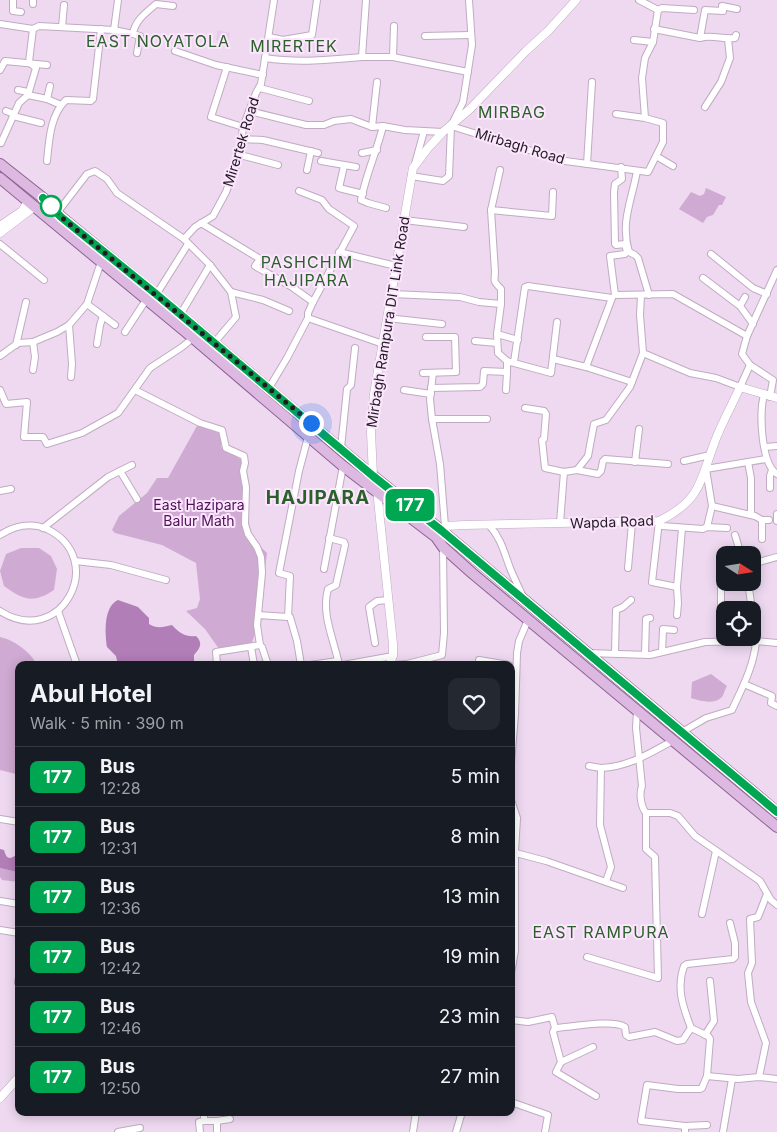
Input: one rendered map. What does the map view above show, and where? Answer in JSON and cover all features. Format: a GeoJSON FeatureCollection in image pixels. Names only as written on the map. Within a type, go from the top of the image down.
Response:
{"type":"FeatureCollection","features":[{"type":"Feature","properties":{"kind":"main road"},"geometry":{"type":"LineString","coordinates":[[0,164],[586,653],[775,807]]}},
{"type":"Feature","properties":{"kind":"main road"},"geometry":{"type":"LineString","coordinates":[[0,178],[193,338],[343,466],[441,531]]}},
{"type":"Feature","properties":{"kind":"main road"},"geometry":{"type":"LineString","coordinates":[[31,204],[43,198]]}},
{"type":"Feature","properties":{"kind":"main road"},"geometry":{"type":"LineString","coordinates":[[441,531],[443,547],[777,827]]}},
{"type":"Feature","properties":{"kind":"main road"},"geometry":{"type":"LineString","coordinates":[[684,748],[691,740]]}},
{"type":"Feature","properties":{"kind":"street"},"geometry":{"type":"LineString","coordinates":[[13,0],[13,11],[20,12]]}},
{"type":"Feature","properties":{"kind":"street"},"geometry":{"type":"LineString","coordinates":[[114,30],[118,0]]}},
{"type":"Feature","properties":{"kind":"street","name":"Mirertek Road"},"geometry":{"type":"LineString","coordinates":[[156,294],[195,227],[212,216],[226,192],[240,155],[244,127],[249,111],[260,88],[274,0]]}},
{"type":"Feature","properties":{"kind":"street"},"geometry":{"type":"LineString","coordinates":[[269,37],[283,40],[312,35],[317,0]]}},
{"type":"Feature","properties":{"kind":"street"},"geometry":{"type":"LineString","coordinates":[[362,57],[366,0]]}},
{"type":"Feature","properties":{"kind":"street"},"geometry":{"type":"LineString","coordinates":[[412,172],[443,181],[449,176],[452,126],[463,102],[472,46],[469,0]]}},
{"type":"Feature","properties":{"kind":"street","name":"Mirbagh Rampura DIT Link Road"},"geometry":{"type":"LineString","coordinates":[[412,172],[428,148],[549,30],[576,0]]}},
{"type":"Feature","properties":{"kind":"street"},"geometry":{"type":"LineString","coordinates":[[639,0],[658,10],[662,8],[694,10]]}},
{"type":"Feature","properties":{"kind":"street"},"geometry":{"type":"LineString","coordinates":[[133,34],[134,26],[138,20],[158,2],[173,6]]}},
{"type":"Feature","properties":{"kind":"street"},"geometry":{"type":"LineString","coordinates":[[62,27],[64,5]]}},
{"type":"Feature","properties":{"kind":"street"},"geometry":{"type":"LineString","coordinates":[[700,38],[705,10],[723,11],[722,6],[737,9]]}},
{"type":"Feature","properties":{"kind":"street"},"geometry":{"type":"LineString","coordinates":[[645,118],[642,78],[645,58],[653,42],[658,10]]}},
{"type":"Feature","properties":{"kind":"street"},"geometry":{"type":"LineString","coordinates":[[0,24],[33,29],[39,26],[101,29],[133,34],[140,36],[136,54]]}},
{"type":"Feature","properties":{"kind":"street"},"geometry":{"type":"LineString","coordinates":[[393,56],[394,26]]}},
{"type":"Feature","properties":{"kind":"street"},"geometry":{"type":"LineString","coordinates":[[29,62],[33,29]]}},
{"type":"Feature","properties":{"kind":"street"},"geometry":{"type":"LineString","coordinates":[[47,161],[50,136],[61,105],[66,100],[84,102],[93,99],[101,29]]}},
{"type":"Feature","properties":{"kind":"street"},"geometry":{"type":"LineString","coordinates":[[654,29],[700,38],[728,39],[735,38],[736,35]]}},
{"type":"Feature","properties":{"kind":"street"},"geometry":{"type":"LineString","coordinates":[[426,36],[470,35]]}},
{"type":"Feature","properties":{"kind":"street"},"geometry":{"type":"LineString","coordinates":[[705,107],[721,82],[730,58],[728,39]]}},
{"type":"Feature","properties":{"kind":"street"},"geometry":{"type":"LineString","coordinates":[[634,40],[653,42]]}},
{"type":"Feature","properties":{"kind":"street"},"geometry":{"type":"LineString","coordinates":[[175,51],[227,68],[263,75]]}},
{"type":"Feature","properties":{"kind":"street"},"geometry":{"type":"LineString","coordinates":[[265,58],[304,60],[393,56],[468,72]]}},
{"type":"Feature","properties":{"kind":"street"},"geometry":{"type":"LineString","coordinates":[[0,70],[5,61],[47,65]]}},
{"type":"Feature","properties":{"kind":"street"},"geometry":{"type":"LineString","coordinates":[[1,143],[19,103],[28,94],[36,68],[29,62]]}},
{"type":"Feature","properties":{"kind":"street"},"geometry":{"type":"LineString","coordinates":[[227,68],[211,117],[244,127]]}},
{"type":"Feature","properties":{"kind":"street"},"geometry":{"type":"LineString","coordinates":[[372,127],[377,82]]}},
{"type":"Feature","properties":{"kind":"street"},"geometry":{"type":"LineString","coordinates":[[587,164],[592,82]]}},
{"type":"Feature","properties":{"kind":"street"},"geometry":{"type":"LineString","coordinates":[[47,99],[50,86]]}},
{"type":"Feature","properties":{"kind":"street"},"geometry":{"type":"LineString","coordinates":[[260,88],[309,101]]}},
{"type":"Feature","properties":{"kind":"street"},"geometry":{"type":"LineString","coordinates":[[18,90],[61,105]]}},
{"type":"Feature","properties":{"kind":"street"},"geometry":{"type":"LineString","coordinates":[[6,111],[41,124]]}},
{"type":"Feature","properties":{"kind":"street"},"geometry":{"type":"LineString","coordinates":[[249,111],[306,125],[324,125],[334,121],[351,119],[372,127],[383,126],[444,132]]}},
{"type":"Feature","properties":{"kind":"street"},"geometry":{"type":"LineString","coordinates":[[616,114],[645,118],[663,123],[663,142],[656,156],[672,166]]}},
{"type":"Feature","properties":{"kind":"street"},"geometry":{"type":"LineString","coordinates":[[383,126],[362,200],[368,204],[386,208]]}},
{"type":"Feature","properties":{"kind":"street","name":"Mirbagh Road"},"geometry":{"type":"LineString","coordinates":[[452,126],[558,160],[648,172],[656,156]]}},
{"type":"Feature","properties":{"kind":"street","name":"Mirbagh Rampura DIT Link Road"},"geometry":{"type":"LineString","coordinates":[[373,476],[370,444],[371,420],[412,172],[424,131]]}},
{"type":"Feature","properties":{"kind":"street"},"geometry":{"type":"LineString","coordinates":[[242,139],[263,140],[314,152],[307,170]]}},
{"type":"Feature","properties":{"kind":"street"},"geometry":{"type":"LineString","coordinates":[[362,153],[377,150]]}},
{"type":"Feature","properties":{"kind":"street"},"geometry":{"type":"LineString","coordinates":[[240,155],[278,166]]}},
{"type":"Feature","properties":{"kind":"street"},"geometry":{"type":"LineString","coordinates":[[320,161],[356,167]]}},
{"type":"Feature","properties":{"kind":"street"},"geometry":{"type":"LineString","coordinates":[[344,166],[339,188],[363,194]]}},
{"type":"Feature","properties":{"kind":"street"},"geometry":{"type":"LineString","coordinates":[[621,167],[622,179],[615,184],[614,192],[615,244],[625,244],[628,252],[610,256],[617,296],[673,294],[747,336]]}},
{"type":"Feature","properties":{"kind":"street"},"geometry":{"type":"LineString","coordinates":[[500,170],[491,210],[494,282],[501,289],[497,334],[498,353],[511,361],[551,373],[557,322]]}},
{"type":"Feature","properties":{"kind":"street"},"geometry":{"type":"LineString","coordinates":[[637,170],[625,222],[626,239],[629,252],[638,258],[649,295]]}},
{"type":"Feature","properties":{"kind":"street"},"geometry":{"type":"LineString","coordinates":[[57,213],[87,174],[94,171],[107,179],[117,193],[186,241],[210,265],[231,292],[236,317],[214,343]]}},
{"type":"Feature","properties":{"kind":"street"},"geometry":{"type":"LineString","coordinates":[[269,388],[308,318],[313,302],[354,226],[329,209],[322,200],[300,191]]}},
{"type":"Feature","properties":{"kind":"street"},"geometry":{"type":"LineString","coordinates":[[491,210],[552,216],[553,192]]}},
{"type":"Feature","properties":{"kind":"street"},"geometry":{"type":"LineString","coordinates":[[0,226],[31,204]]}},
{"type":"Feature","properties":{"kind":"street"},"geometry":{"type":"LineString","coordinates":[[0,233],[31,204]]}},
{"type":"Feature","properties":{"kind":"street"},"geometry":{"type":"LineString","coordinates":[[404,220],[464,227]]}},
{"type":"Feature","properties":{"kind":"street"},"geometry":{"type":"LineString","coordinates":[[201,223],[260,259],[255,266],[292,287],[313,302]]}},
{"type":"Feature","properties":{"kind":"street"},"geometry":{"type":"LineString","coordinates":[[0,244],[44,280]]}},
{"type":"Feature","properties":{"kind":"street"},"geometry":{"type":"LineString","coordinates":[[339,252],[396,266]]}},
{"type":"Feature","properties":{"kind":"street"},"geometry":{"type":"LineString","coordinates":[[711,254],[753,288],[766,294]]}},
{"type":"Feature","properties":{"kind":"street"},"geometry":{"type":"LineString","coordinates":[[0,356],[16,345],[23,342],[33,342],[69,325],[87,304],[101,262]]}},
{"type":"Feature","properties":{"kind":"street"},"geometry":{"type":"LineString","coordinates":[[180,314],[210,265]]}},
{"type":"Feature","properties":{"kind":"street"},"geometry":{"type":"LineString","coordinates":[[770,488],[770,476],[775,472],[766,458],[762,407],[770,397],[772,380],[750,365],[742,354],[747,336],[777,270]]}},
{"type":"Feature","properties":{"kind":"street"},"geometry":{"type":"LineString","coordinates":[[703,278],[740,306],[753,324]]}},
{"type":"Feature","properties":{"kind":"street"},"geometry":{"type":"LineString","coordinates":[[506,390],[507,372],[518,340],[526,286],[612,298],[586,367]]}},
{"type":"Feature","properties":{"kind":"street"},"geometry":{"type":"LineString","coordinates":[[231,292],[263,300],[289,311]]}},
{"type":"Feature","properties":{"kind":"street"},"geometry":{"type":"LineString","coordinates":[[392,294],[460,297],[480,302],[501,304]]}},
{"type":"Feature","properties":{"kind":"street"},"geometry":{"type":"LineString","coordinates":[[577,470],[588,456],[594,424],[606,420],[626,395],[632,382],[642,353],[641,295]]}},
{"type":"Feature","properties":{"kind":"street"},"geometry":{"type":"LineString","coordinates":[[740,306],[744,297]]}},
{"type":"Feature","properties":{"kind":"street"},"geometry":{"type":"LineString","coordinates":[[125,332],[146,300]]}},
{"type":"Feature","properties":{"kind":"street"},"geometry":{"type":"LineString","coordinates":[[16,345],[26,302]]}},
{"type":"Feature","properties":{"kind":"street"},"geometry":{"type":"LineString","coordinates":[[87,304],[115,325]]}},
{"type":"Feature","properties":{"kind":"street"},"geometry":{"type":"LineString","coordinates":[[97,344],[103,316]]}},
{"type":"Feature","properties":{"kind":"street"},"geometry":{"type":"LineString","coordinates":[[308,318],[383,344]]}},
{"type":"Feature","properties":{"kind":"street"},"geometry":{"type":"LineString","coordinates":[[387,318],[442,324]]}},
{"type":"Feature","properties":{"kind":"street"},"geometry":{"type":"LineString","coordinates":[[69,325],[71,377]]}},
{"type":"Feature","properties":{"kind":"street"},"geometry":{"type":"LineString","coordinates":[[497,334],[518,340]]}},
{"type":"Feature","properties":{"kind":"street"},"geometry":{"type":"LineString","coordinates":[[423,373],[456,372],[455,337],[426,337]]}},
{"type":"Feature","properties":{"kind":"street"},"geometry":{"type":"LineString","coordinates":[[0,390],[6,404],[27,402],[24,437],[43,437],[47,444],[82,433],[118,412],[150,368],[193,338]]}},
{"type":"Feature","properties":{"kind":"street"},"geometry":{"type":"LineString","coordinates":[[33,342],[35,357],[33,370]]}},
{"type":"Feature","properties":{"kind":"street"},"geometry":{"type":"LineString","coordinates":[[475,342],[497,343]]}},
{"type":"Feature","properties":{"kind":"street"},"geometry":{"type":"LineString","coordinates":[[341,448],[347,389],[351,385],[355,348]]}},
{"type":"Feature","properties":{"kind":"street"},"geometry":{"type":"LineString","coordinates":[[642,353],[690,374],[716,378],[770,397]]}},
{"type":"Feature","properties":{"kind":"street"},"geometry":{"type":"LineString","coordinates":[[553,359],[586,367],[632,382]]}},
{"type":"Feature","properties":{"kind":"street","name":"Wapda Road"},"geometry":{"type":"LineString","coordinates":[[441,531],[489,525],[659,522],[678,511],[697,490],[710,455],[750,365]]}},
{"type":"Feature","properties":{"kind":"street"},"geometry":{"type":"LineString","coordinates":[[404,390],[431,391],[480,387],[484,371],[507,372]]}},
{"type":"Feature","properties":{"kind":"street"},"geometry":{"type":"LineString","coordinates":[[433,373],[431,391],[432,419],[440,464],[441,531]]}},
{"type":"Feature","properties":{"kind":"street"},"geometry":{"type":"LineString","coordinates":[[135,390],[200,423],[222,430],[226,448],[244,456],[243,470],[246,487],[245,524],[248,534],[258,547],[261,557],[262,573],[257,625],[260,645],[267,661]]}},
{"type":"Feature","properties":{"kind":"street"},"geometry":{"type":"LineString","coordinates":[[526,408],[546,414],[544,439],[542,440],[545,468],[566,471],[577,470],[598,474],[601,471],[602,461],[605,459],[668,464]]}},
{"type":"Feature","properties":{"kind":"street"},"geometry":{"type":"LineString","coordinates":[[432,419],[487,419]]}},
{"type":"Feature","properties":{"kind":"street"},"geometry":{"type":"LineString","coordinates":[[636,462],[639,429]]}},
{"type":"Feature","properties":{"kind":"street"},"geometry":{"type":"LineString","coordinates":[[300,661],[297,641],[290,617],[288,617],[290,576],[279,573],[299,470],[308,437]]}},
{"type":"Feature","properties":{"kind":"street"},"geometry":{"type":"LineString","coordinates":[[765,447],[777,446]]}},
{"type":"Feature","properties":{"kind":"street"},"geometry":{"type":"LineString","coordinates":[[684,460],[710,455]]}},
{"type":"Feature","properties":{"kind":"street"},"geometry":{"type":"LineString","coordinates":[[707,527],[712,506],[706,469],[766,458]]}},
{"type":"Feature","properties":{"kind":"street"},"geometry":{"type":"LineString","coordinates":[[748,462],[751,484],[751,515]]}},
{"type":"Feature","properties":{"kind":"street"},"geometry":{"type":"LineString","coordinates":[[44,528],[81,496],[108,477],[132,465]]}},
{"type":"Feature","properties":{"kind":"street"},"geometry":{"type":"LineString","coordinates":[[324,568],[343,466]]}},
{"type":"Feature","properties":{"kind":"street"},"geometry":{"type":"LineString","coordinates":[[120,471],[137,499]]}},
{"type":"Feature","properties":{"kind":"street"},"geometry":{"type":"LineString","coordinates":[[560,523],[566,471]]}},
{"type":"Feature","properties":{"kind":"street"},"geometry":{"type":"LineString","coordinates":[[0,491],[11,488]]}},
{"type":"Feature","properties":{"kind":"street"},"geometry":{"type":"LineString","coordinates":[[377,490],[389,600],[393,656],[391,661]]}},
{"type":"Feature","properties":{"kind":"street"},"geometry":{"type":"LineString","coordinates":[[712,506],[766,520],[762,539]]}},
{"type":"Feature","properties":{"kind":"street"},"geometry":{"type":"LineString","coordinates":[[777,514],[777,521]]}},
{"type":"Feature","properties":{"kind":"street"},"geometry":{"type":"LineString","coordinates":[[659,522],[662,526],[682,528],[727,528]]}},
{"type":"Feature","properties":{"kind":"street"},"geometry":{"type":"LineString","coordinates":[[659,522],[652,582],[677,587]]}},
{"type":"Feature","properties":{"kind":"street"},"geometry":{"type":"LineString","coordinates":[[628,568],[632,523]]}},
{"type":"Feature","properties":{"kind":"street"},"geometry":{"type":"LineString","coordinates":[[0,535],[10,529],[21,526],[32,525],[44,528],[63,540],[75,561],[76,572],[72,593],[66,603],[58,611],[47,617],[34,621],[21,620],[9,617],[0,611]]}},
{"type":"Feature","properties":{"kind":"street"},"geometry":{"type":"LineString","coordinates":[[489,525],[502,544],[526,603]]}},
{"type":"Feature","properties":{"kind":"street"},"geometry":{"type":"LineString","coordinates":[[676,615],[682,528]]}},
{"type":"Feature","properties":{"kind":"street"},"geometry":{"type":"LineString","coordinates":[[735,535],[738,546]]}},
{"type":"Feature","properties":{"kind":"street"},"geometry":{"type":"LineString","coordinates":[[329,538],[344,542],[345,545],[336,584],[328,589],[325,606],[328,625],[339,661]]}},
{"type":"Feature","properties":{"kind":"street"},"geometry":{"type":"LineString","coordinates":[[433,661],[442,655],[444,634],[443,547]]}},
{"type":"Feature","properties":{"kind":"street"},"geometry":{"type":"LineString","coordinates":[[761,561],[777,556]]}},
{"type":"Feature","properties":{"kind":"street"},"geometry":{"type":"LineString","coordinates":[[75,561],[111,565],[166,580]]}},
{"type":"Feature","properties":{"kind":"street"},"geometry":{"type":"LineString","coordinates":[[375,643],[369,607],[377,601],[389,600]]}},
{"type":"Feature","properties":{"kind":"street"},"geometry":{"type":"LineString","coordinates":[[615,653],[616,610],[631,600]]}},
{"type":"Feature","properties":{"kind":"street"},"geometry":{"type":"LineString","coordinates":[[58,611],[75,661]]}},
{"type":"Feature","properties":{"kind":"street"},"geometry":{"type":"LineString","coordinates":[[258,615],[288,617]]}},
{"type":"Feature","properties":{"kind":"street"},"geometry":{"type":"LineString","coordinates":[[645,654],[646,619],[650,618]]}},
{"type":"Feature","properties":{"kind":"street"},"geometry":{"type":"LineString","coordinates":[[513,661],[528,620]]}},
{"type":"Feature","properties":{"kind":"street"},"geometry":{"type":"LineString","coordinates":[[662,652],[663,629],[674,630]]}},
{"type":"Feature","properties":{"kind":"street"},"geometry":{"type":"LineString","coordinates":[[761,641],[777,643]]}},
{"type":"Feature","properties":{"kind":"street"},"geometry":{"type":"LineString","coordinates":[[586,653],[645,654],[716,642]]}},
{"type":"Feature","properties":{"kind":"street"},"geometry":{"type":"LineString","coordinates":[[217,661],[216,652],[260,645]]}},
{"type":"Feature","properties":{"kind":"street"},"geometry":{"type":"LineString","coordinates":[[682,732],[706,718],[730,712],[748,676],[755,646]]}},
{"type":"Feature","properties":{"kind":"street"},"geometry":{"type":"LineString","coordinates":[[251,647],[253,661]]}},
{"type":"Feature","properties":{"kind":"street"},"geometry":{"type":"LineString","coordinates":[[360,661],[393,656]]}},
{"type":"Feature","properties":{"kind":"street"},"geometry":{"type":"LineString","coordinates":[[479,660],[484,661]]}},
{"type":"Feature","properties":{"kind":"street"},"geometry":{"type":"LineString","coordinates":[[744,684],[772,696],[771,703],[777,706]]}},
{"type":"Feature","properties":{"kind":"street"},"geometry":{"type":"LineString","coordinates":[[587,957],[658,978],[655,857],[646,849],[646,813],[643,809],[637,710]]}},
{"type":"Feature","properties":{"kind":"street"},"geometry":{"type":"LineString","coordinates":[[589,766],[601,768],[618,766],[639,760],[674,740]]}},
{"type":"Feature","properties":{"kind":"street"},"geometry":{"type":"LineString","coordinates":[[601,768],[600,825],[611,867],[606,881]]}},
{"type":"Feature","properties":{"kind":"street"},"geometry":{"type":"LineString","coordinates":[[515,812],[517,818],[515,835]]}},
{"type":"Feature","properties":{"kind":"street"},"geometry":{"type":"LineString","coordinates":[[646,813],[670,813],[678,816],[695,836],[755,877],[764,886],[777,905]]}},
{"type":"Feature","properties":{"kind":"street"},"geometry":{"type":"LineString","coordinates":[[0,819],[15,821]]}},
{"type":"Feature","properties":{"kind":"street"},"geometry":{"type":"LineString","coordinates":[[702,914],[716,851]]}},
{"type":"Feature","properties":{"kind":"street"},"geometry":{"type":"LineString","coordinates":[[515,853],[623,888]]}},
{"type":"Feature","properties":{"kind":"street"},"geometry":{"type":"LineString","coordinates":[[759,1077],[766,1043],[751,1002],[748,973],[752,964],[750,919],[758,917],[768,894]]}},
{"type":"Feature","properties":{"kind":"street"},"geometry":{"type":"LineString","coordinates":[[0,901],[15,903]]}},
{"type":"Feature","properties":{"kind":"street"},"geometry":{"type":"LineString","coordinates":[[708,1125],[685,1129],[641,1122],[647,1085],[678,1089],[702,1088],[707,1076],[710,1039],[691,1028],[679,991],[684,966],[687,964],[733,959],[735,943],[730,924]]}},
{"type":"Feature","properties":{"kind":"street"},"geometry":{"type":"LineString","coordinates":[[0,930],[15,932]]}},
{"type":"Feature","properties":{"kind":"street"},"geometry":{"type":"LineString","coordinates":[[705,1035],[714,1021],[710,981]]}},
{"type":"Feature","properties":{"kind":"street"},"geometry":{"type":"LineString","coordinates":[[515,1020],[528,1022],[552,1017],[555,1028],[552,1032],[561,1062]]}},
{"type":"Feature","properties":{"kind":"street"},"geometry":{"type":"LineString","coordinates":[[555,1028],[608,1023],[621,1024],[625,1027],[626,1035],[629,1037],[655,1032],[677,1041],[683,1040],[691,1028]]}},
{"type":"Feature","properties":{"kind":"street"},"geometry":{"type":"LineString","coordinates":[[593,1047],[561,1062],[556,1072],[596,1096]]}},
{"type":"Feature","properties":{"kind":"street"},"geometry":{"type":"LineString","coordinates":[[707,1076],[732,1079],[759,1077],[777,1079]]}},
{"type":"Feature","properties":{"kind":"street"},"geometry":{"type":"LineString","coordinates":[[723,1132],[732,1079]]}},
{"type":"Feature","properties":{"kind":"street"},"geometry":{"type":"LineString","coordinates":[[0,1098],[15,1081]]}},
{"type":"Feature","properties":{"kind":"street"},"geometry":{"type":"LineString","coordinates":[[515,1103],[548,1114],[545,1132]]}},
{"type":"Feature","properties":{"kind":"street"},"geometry":{"type":"LineString","coordinates":[[204,1116],[204,1121]]}},
{"type":"Feature","properties":{"kind":"street"},"geometry":{"type":"LineString","coordinates":[[414,1132],[416,1116]]}},
{"type":"Feature","properties":{"kind":"street"},"geometry":{"type":"LineString","coordinates":[[456,1132],[461,1116]]}},
{"type":"Feature","properties":{"kind":"street"},"geometry":{"type":"LineString","coordinates":[[200,1132],[199,1122],[230,1119]]}},
{"type":"Feature","properties":{"kind":"street"},"geometry":{"type":"LineString","coordinates":[[217,1121],[217,1132]]}},
{"type":"Feature","properties":{"kind":"street"},"geometry":{"type":"LineString","coordinates":[[118,1132],[140,1128]]}},
{"type":"Feature","properties":{"kind":"shaded area"},"geometry":{"type":"Polygon","coordinates":[[[218,30],[230,33],[228,43],[216,40],[218,30]]]}},
{"type":"Feature","properties":{"kind":"shaded area"},"geometry":{"type":"Polygon","coordinates":[[[118,600],[138,607],[149,618],[149,624],[152,626],[172,625],[183,634],[196,636],[200,644],[194,655],[194,661],[117,661],[116,656],[107,647],[106,635],[107,615],[113,603],[118,600]]]}},
{"type":"Feature","properties":{"kind":"shaded area"},"geometry":{"type":"Polygon","coordinates":[[[0,849],[4,850],[6,856],[10,858],[15,856],[15,872],[0,868],[0,849]]]}},
{"type":"Feature","properties":{"kind":"green space"},"geometry":{"type":"Polygon","coordinates":[[[706,188],[726,197],[722,205],[719,205],[713,215],[707,217],[703,223],[679,209],[691,192],[700,196],[704,194],[706,188]]]}},
{"type":"Feature","properties":{"kind":"green space","name":"East Hazipara Balur Math"},"geometry":{"type":"Polygon","coordinates":[[[198,424],[221,434],[221,447],[245,462],[247,510],[251,538],[267,553],[258,627],[250,647],[219,649],[205,629],[186,611],[197,608],[200,599],[196,563],[162,545],[115,533],[112,530],[119,516],[147,493],[157,478],[168,478],[198,424]]]}},
{"type":"Feature","properties":{"kind":"green space"},"geometry":{"type":"Polygon","coordinates":[[[21,548],[39,548],[51,556],[57,569],[54,590],[34,599],[23,597],[4,586],[0,571],[6,554],[21,548]]]}},
{"type":"Feature","properties":{"kind":"green space"},"geometry":{"type":"Polygon","coordinates":[[[0,637],[22,647],[35,661],[15,661],[15,774],[0,770],[0,637]]]}},
{"type":"Feature","properties":{"kind":"green space"},"geometry":{"type":"Polygon","coordinates":[[[711,674],[727,686],[722,697],[711,702],[691,698],[692,682],[711,674]]]}},
{"type":"Feature","properties":{"kind":"green space"},"geometry":{"type":"Polygon","coordinates":[[[0,868],[15,872],[15,882],[2,880],[0,868]]]}},
{"type":"Feature","properties":{"kind":"bus line","name":"177"},"geometry":{"type":"LineString","coordinates":[[43,198],[61,217],[442,531],[777,812]]}},
{"type":"Feature","properties":{"kind":"district","name":"EAST NOYATOLA"},"geometry":{"type":"Point","coordinates":[158,41]}},
{"type":"Feature","properties":{"kind":"district","name":"MIRERTEK"},"geometry":{"type":"Point","coordinates":[294,46]}},
{"type":"Feature","properties":{"kind":"district","name":"MIRBAG"},"geometry":{"type":"Point","coordinates":[512,112]}},
{"type":"Feature","properties":{"kind":"district","name":"PASHCHIM HAJIPARA"},"geometry":{"type":"Point","coordinates":[307,271]}},
{"type":"Feature","properties":{"kind":"district","name":"HAJIPARA"},"geometry":{"type":"Point","coordinates":[318,497]}},
{"type":"Feature","properties":{"kind":"district","name":"EAST RAMPURA"},"geometry":{"type":"Point","coordinates":[601,932]}},
{"type":"Feature","properties":{"kind":"route"},"geometry":{"type":"LineString","coordinates":[[51,206],[61,217],[311,423]]}}]}
